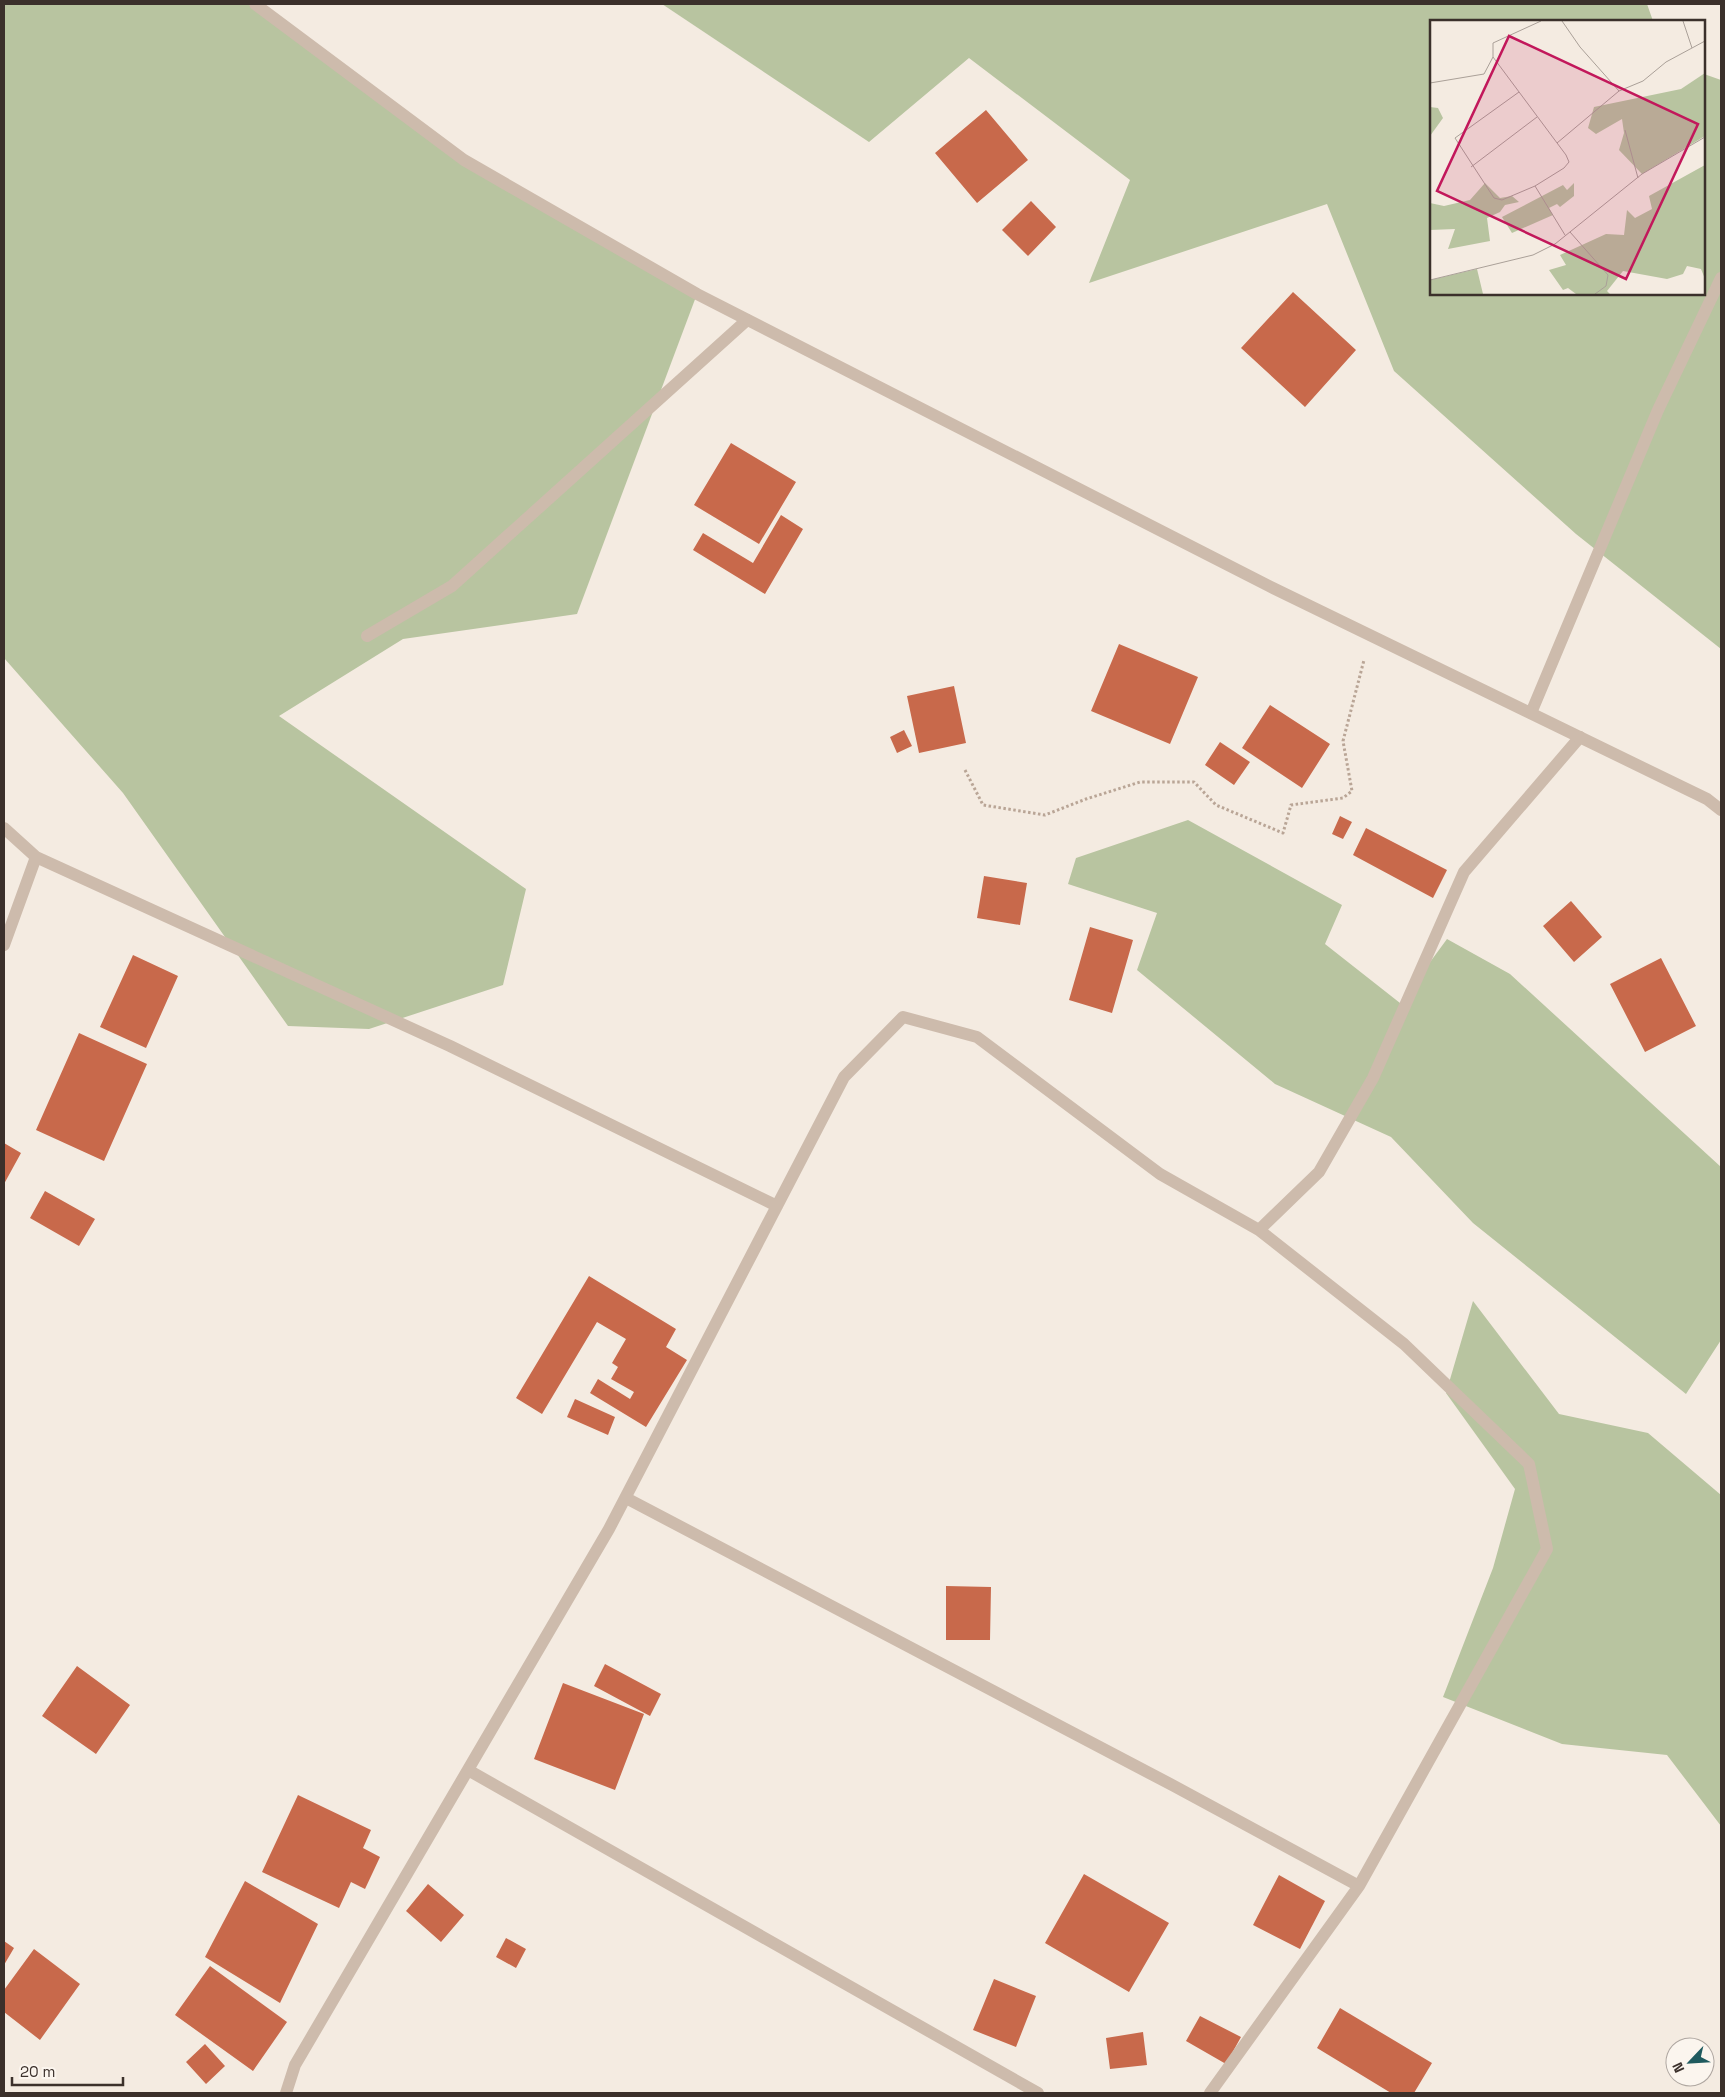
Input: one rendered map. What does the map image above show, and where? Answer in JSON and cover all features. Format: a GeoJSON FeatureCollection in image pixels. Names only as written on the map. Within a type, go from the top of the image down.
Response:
{"type":"FeatureCollection","features":[{"type":"Feature","properties":{"kind":"street"},"geometry":{"type":"LineString","coordinates":[[255,4],[464,160],[697,294],[1269,586],[1707,799],[1721,810]]}},
{"type":"Feature","properties":{"kind":"street"},"geometry":{"type":"LineString","coordinates":[[1531,713],[1658,410],[1721,278]]}},
{"type":"Feature","properties":{"kind":"street"},"geometry":{"type":"LineString","coordinates":[[367,636],[452,586],[746,320]]}},
{"type":"Feature","properties":{"kind":"street"},"geometry":{"type":"LineString","coordinates":[[1259,1230],[1319,1172],[1373,1078],[1464,872],[1580,737]]}},
{"type":"Feature","properties":{"kind":"street"},"geometry":{"type":"LineString","coordinates":[[4,828],[36,857],[450,1046],[777,1206]]}},
{"type":"Feature","properties":{"kind":"street"},"geometry":{"type":"LineString","coordinates":[[4,945],[36,857]]}},
{"type":"Feature","properties":{"kind":"street"},"geometry":{"type":"LineString","coordinates":[[286,2093],[295,2065],[609,1529],[844,1078],[903,1017],[977,1037],[1160,1174],[1259,1230],[1404,1344],[1529,1464],[1547,1549],[1359,1886],[1210,2093]]}},
{"type":"Feature","properties":{"kind":"street"},"geometry":{"type":"LineString","coordinates":[[626,1498],[1174,1786],[1359,1886]]}},
{"type":"Feature","properties":{"kind":"street"},"geometry":{"type":"LineString","coordinates":[[468,1770],[1038,2093]]}},
{"type":"Feature","properties":{"kind":"path"},"geometry":{"type":"LineString","coordinates":[[965,770],[984,804],[1045,815],[1086,799],[1140,782],[1194,782],[1216,805],[1283,833],[1291,805],[1343,798],[1352,791],[1343,741],[1371,635]]}},
{"type":"Feature","properties":{"kind":"green space"},"geometry":{"type":"Polygon","coordinates":[[[4,4],[255,4],[464,160],[697,294],[577,614],[403,639],[279,716],[526,889],[503,985],[369,1029],[288,1026],[123,793],[4,658],[4,4]]]}},
{"type":"Feature","properties":{"kind":"green space"},"geometry":{"type":"Polygon","coordinates":[[[662,4],[1647,4],[1653,20],[1430,20],[1430,295],[1705,295],[1705,74],[1721,80],[1721,649],[1576,534],[1394,371],[1327,204],[1089,283],[1130,180],[969,58],[869,142],[662,4]]]}},
{"type":"Feature","properties":{"kind":"green space"},"geometry":{"type":"Polygon","coordinates":[[[1188,820],[1342,905],[1325,944],[1400,1003],[1447,939],[1510,974],[1721,1167],[1721,1340],[1686,1394],[1473,1223],[1391,1137],[1275,1084],[1137,970],[1157,913],[1068,884],[1076,858],[1188,820]]]}},
{"type":"Feature","properties":{"kind":"green space"},"geometry":{"type":"Polygon","coordinates":[[[1473,1301],[1559,1414],[1648,1433],[1721,1495],[1721,1826],[1667,1755],[1562,1744],[1443,1697],[1493,1568],[1515,1489],[1446,1393],[1473,1301]]]}},
{"type":"Feature","properties":{"kind":"building"},"geometry":{"type":"Polygon","coordinates":[[[986,110],[1028,160],[977,203],[935,153],[986,110]]]}},
{"type":"Feature","properties":{"kind":"building"},"geometry":{"type":"Polygon","coordinates":[[[1031,201],[1056,227],[1028,256],[1002,230],[1031,201]]]}},
{"type":"Feature","properties":{"kind":"building"},"geometry":{"type":"Polygon","coordinates":[[[1293,292],[1356,350],[1305,407],[1241,348],[1293,292]]]}},
{"type":"Feature","properties":{"kind":"building"},"geometry":{"type":"Polygon","coordinates":[[[731,443],[796,482],[759,544],[694,505],[731,443]]]}},
{"type":"Feature","properties":{"kind":"building"},"geometry":{"type":"Polygon","coordinates":[[[781,515],[803,529],[765,594],[693,550],[703,533],[753,563],[781,515]]]}},
{"type":"Feature","properties":{"kind":"building"},"geometry":{"type":"Polygon","coordinates":[[[1119,644],[1198,677],[1170,744],[1091,711],[1119,644]]]}},
{"type":"Feature","properties":{"kind":"building"},"geometry":{"type":"Polygon","coordinates":[[[954,686],[966,743],[919,753],[907,696],[954,686]]]}},
{"type":"Feature","properties":{"kind":"building"},"geometry":{"type":"Polygon","coordinates":[[[1270,705],[1330,744],[1302,788],[1242,748],[1270,705]]]}},
{"type":"Feature","properties":{"kind":"building"},"geometry":{"type":"Polygon","coordinates":[[[904,730],[912,746],[897,753],[890,737],[904,730]]]}},
{"type":"Feature","properties":{"kind":"building"},"geometry":{"type":"Polygon","coordinates":[[[1220,742],[1250,762],[1234,785],[1205,765],[1220,742]]]}},
{"type":"Feature","properties":{"kind":"building"},"geometry":{"type":"Polygon","coordinates":[[[1340,816],[1352,822],[1343,839],[1332,834],[1340,816]]]}},
{"type":"Feature","properties":{"kind":"building"},"geometry":{"type":"Polygon","coordinates":[[[1366,828],[1447,870],[1433,898],[1353,855],[1366,828]]]}},
{"type":"Feature","properties":{"kind":"building"},"geometry":{"type":"Polygon","coordinates":[[[984,876],[1027,883],[1020,925],[977,918],[984,876]]]}},
{"type":"Feature","properties":{"kind":"building"},"geometry":{"type":"Polygon","coordinates":[[[1571,901],[1602,937],[1574,962],[1543,926],[1571,901]]]}},
{"type":"Feature","properties":{"kind":"building"},"geometry":{"type":"Polygon","coordinates":[[[1090,927],[1133,940],[1112,1013],[1069,1000],[1090,927]]]}},
{"type":"Feature","properties":{"kind":"building"},"geometry":{"type":"Polygon","coordinates":[[[133,955],[178,976],[146,1048],[100,1027],[133,955]]]}},
{"type":"Feature","properties":{"kind":"building"},"geometry":{"type":"Polygon","coordinates":[[[1661,958],[1696,1026],[1645,1052],[1610,984],[1661,958]]]}},
{"type":"Feature","properties":{"kind":"building"},"geometry":{"type":"Polygon","coordinates":[[[79,1033],[147,1064],[104,1161],[36,1130],[79,1033]]]}},
{"type":"Feature","properties":{"kind":"building"},"geometry":{"type":"Polygon","coordinates":[[[4,1143],[21,1153],[4,1184],[4,1143]]]}},
{"type":"Feature","properties":{"kind":"building"},"geometry":{"type":"Polygon","coordinates":[[[45,1191],[95,1219],[79,1246],[30,1218],[45,1191]]]}},
{"type":"Feature","properties":{"kind":"building"},"geometry":{"type":"Polygon","coordinates":[[[589,1276],[676,1329],[666,1347],[687,1360],[646,1427],[590,1393],[598,1379],[630,1399],[634,1392],[611,1379],[618,1367],[612,1363],[626,1339],[597,1322],[542,1414],[516,1398],[589,1276]]]}},
{"type":"Feature","properties":{"kind":"building"},"geometry":{"type":"Polygon","coordinates":[[[575,1399],[615,1417],[608,1435],[567,1417],[575,1399]]]}},
{"type":"Feature","properties":{"kind":"building"},"geometry":{"type":"Polygon","coordinates":[[[946,1586],[991,1587],[990,1640],[946,1640],[946,1586]]]}},
{"type":"Feature","properties":{"kind":"building"},"geometry":{"type":"Polygon","coordinates":[[[605,1664],[661,1694],[650,1716],[594,1686],[605,1664]]]}},
{"type":"Feature","properties":{"kind":"building"},"geometry":{"type":"Polygon","coordinates":[[[77,1666],[130,1705],[96,1754],[42,1716],[77,1666]]]}},
{"type":"Feature","properties":{"kind":"building"},"geometry":{"type":"Polygon","coordinates":[[[563,1683],[644,1714],[615,1790],[534,1759],[563,1683]]]}},
{"type":"Feature","properties":{"kind":"building"},"geometry":{"type":"Polygon","coordinates":[[[298,1795],[371,1830],[363,1848],[380,1857],[365,1889],[351,1882],[339,1908],[262,1872],[298,1795]]]}},
{"type":"Feature","properties":{"kind":"building"},"geometry":{"type":"Polygon","coordinates":[[[1084,1874],[1169,1923],[1129,1992],[1045,1943],[1084,1874]]]}},
{"type":"Feature","properties":{"kind":"building"},"geometry":{"type":"Polygon","coordinates":[[[1279,1875],[1325,1901],[1300,1949],[1253,1925],[1279,1875]]]}},
{"type":"Feature","properties":{"kind":"building"},"geometry":{"type":"Polygon","coordinates":[[[245,1881],[318,1924],[280,2003],[205,1957],[245,1881]]]}},
{"type":"Feature","properties":{"kind":"building"},"geometry":{"type":"Polygon","coordinates":[[[428,1884],[464,1915],[441,1942],[406,1911],[428,1884]]]}},
{"type":"Feature","properties":{"kind":"building"},"geometry":{"type":"Polygon","coordinates":[[[506,1938],[526,1949],[516,1968],[496,1957],[506,1938]]]}},
{"type":"Feature","properties":{"kind":"building"},"geometry":{"type":"Polygon","coordinates":[[[4,1941],[14,1948],[4,1965],[4,1941]]]}},
{"type":"Feature","properties":{"kind":"building"},"geometry":{"type":"Polygon","coordinates":[[[34,1949],[80,1984],[40,2040],[4,2012],[4,1990],[34,1949]]]}},
{"type":"Feature","properties":{"kind":"building"},"geometry":{"type":"Polygon","coordinates":[[[210,1966],[287,2022],[253,2071],[175,2015],[210,1966]]]}},
{"type":"Feature","properties":{"kind":"building"},"geometry":{"type":"Polygon","coordinates":[[[994,1979],[1036,1996],[1016,2047],[973,2030],[994,1979]]]}},
{"type":"Feature","properties":{"kind":"building"},"geometry":{"type":"Polygon","coordinates":[[[1340,2008],[1432,2063],[1414,2093],[1391,2093],[1317,2048],[1340,2008]]]}},
{"type":"Feature","properties":{"kind":"building"},"geometry":{"type":"Polygon","coordinates":[[[1200,2016],[1241,2037],[1226,2064],[1186,2041],[1200,2016]]]}},
{"type":"Feature","properties":{"kind":"building"},"geometry":{"type":"Polygon","coordinates":[[[1143,2032],[1147,2065],[1110,2069],[1106,2038],[1143,2032]]]}},
{"type":"Feature","properties":{"kind":"building"},"geometry":{"type":"Polygon","coordinates":[[[205,2044],[225,2066],[206,2084],[186,2062],[205,2044]]]}}]}
